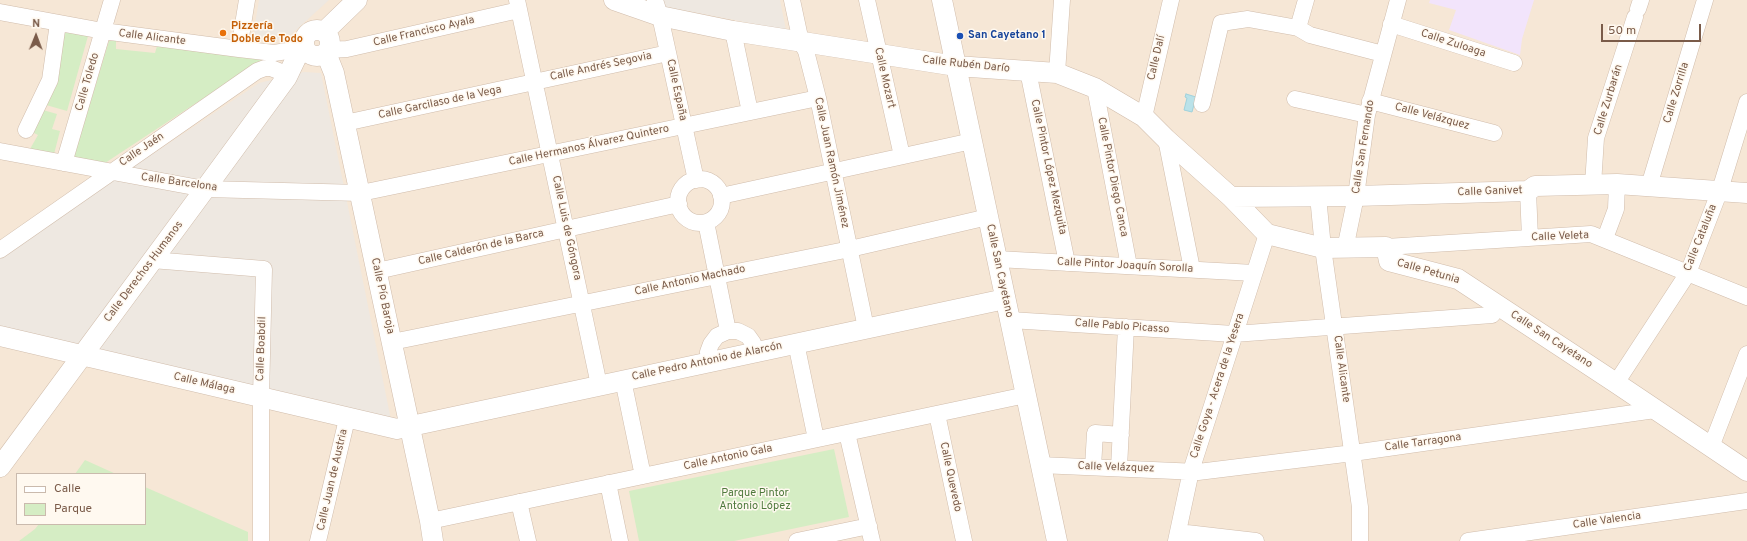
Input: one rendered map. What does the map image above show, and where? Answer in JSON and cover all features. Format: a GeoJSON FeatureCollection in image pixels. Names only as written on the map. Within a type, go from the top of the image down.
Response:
{"type":"FeatureCollection","features":[{"type":"Feature","properties":{"kind":"street","name":"Calle Toledo"},"geometry":{"type":"LineString","coordinates":[[64,163],[112,0]]}},
{"type":"Feature","properties":{"kind":"street"},"geometry":{"type":"LineString","coordinates":[[239,49],[247,0]]}},
{"type":"Feature","properties":{"kind":"street","name":"Calle Derechos Humanos"},"geometry":{"type":"LineString","coordinates":[[0,467],[287,77],[298,54],[317,47],[357,0]]}},
{"type":"Feature","properties":{"kind":"street","name":"Calle Rubén Darío"},"geometry":{"type":"LineString","coordinates":[[614,0],[657,8],[733,31],[956,66],[1057,73],[1095,88],[1144,117],[1166,139],[1231,197],[1267,234]]}},
{"type":"Feature","properties":{"kind":"street","name":"Calle Juan Ramón Jiménez"},"geometry":{"type":"LineString","coordinates":[[792,0],[801,42],[806,51],[818,98],[866,328]]}},
{"type":"Feature","properties":{"kind":"street","name":"Calle Mozart"},"geometry":{"type":"LineString","coordinates":[[867,0],[902,156]]}},
{"type":"Feature","properties":{"kind":"street","name":"Calle San Cayetano"},"geometry":{"type":"LineString","coordinates":[[942,0],[1057,541]]}},
{"type":"Feature","properties":{"kind":"street"},"geometry":{"type":"LineString","coordinates":[[1057,73],[1062,0]]}},
{"type":"Feature","properties":{"kind":"street","name":"Calle Dalí"},"geometry":{"type":"LineString","coordinates":[[1144,117],[1171,0]]}},
{"type":"Feature","properties":{"kind":"street"},"geometry":{"type":"LineString","coordinates":[[1298,28],[1306,0]]}},
{"type":"Feature","properties":{"kind":"street","name":"Calle San Fernando"},"geometry":{"type":"LineString","coordinates":[[1345,249],[1356,196],[1369,108],[1398,0]]}},
{"type":"Feature","properties":{"kind":"street","name":"Calle Zorrilla"},"geometry":{"type":"LineString","coordinates":[[1649,186],[1705,0]]}},
{"type":"Feature","properties":{"kind":"street","name":"Calle Francisco Ayala"},"geometry":{"type":"LineString","coordinates":[[317,47],[347,49],[518,5]]}},
{"type":"Feature","properties":{"kind":"street","name":"Calle Luis de Góngora"},"geometry":{"type":"LineString","coordinates":[[518,5],[600,385]]}},
{"type":"Feature","properties":{"kind":"street","name":"Calle España"},"geometry":{"type":"LineString","coordinates":[[657,8],[696,180]]}},
{"type":"Feature","properties":{"kind":"street","name":"Calle Zurbarán"},"geometry":{"type":"LineString","coordinates":[[1593,185],[1596,138],[1638,9]]}},
{"type":"Feature","properties":{"kind":"street","name":"Calle Alicante"},"geometry":{"type":"LineString","coordinates":[[0,13],[103,31],[274,53],[317,47]]}},
{"type":"Feature","properties":{"kind":"street"},"geometry":{"type":"LineString","coordinates":[[1202,104],[1222,22],[1248,19],[1298,28],[1310,35],[1383,54]]}},
{"type":"Feature","properties":{"kind":"street"},"geometry":{"type":"LineString","coordinates":[[26,130],[50,80],[58,23]]}},
{"type":"Feature","properties":{"kind":"street","name":"Calle Zuloaga"},"geometry":{"type":"LineString","coordinates":[[1391,24],[1514,63]]}},
{"type":"Feature","properties":{"kind":"street"},"geometry":{"type":"LineString","coordinates":[[733,31],[750,112]]}},
{"type":"Feature","properties":{"kind":"street","name":"Calle Pío Baroja"},"geometry":{"type":"LineString","coordinates":[[317,47],[334,73],[361,193],[433,541]]}},
{"type":"Feature","properties":{"kind":"street","name":"Calle Andrés Segovia"},"geometry":{"type":"LineString","coordinates":[[535,82],[668,53]]}},
{"type":"Feature","properties":{"kind":"street","name":"Calle Jaén"},"geometry":{"type":"LineString","coordinates":[[0,250],[109,172],[257,71],[265,68],[271,68],[281,72],[287,77]]}},
{"type":"Feature","properties":{"kind":"street","name":"Calle Pintor López Mezquita"},"geometry":{"type":"LineString","coordinates":[[1028,71],[1068,263]]}},
{"type":"Feature","properties":{"kind":"street","name":"Calle Garcilaso de la Vega"},"geometry":{"type":"LineString","coordinates":[[345,123],[535,82]]}},
{"type":"Feature","properties":{"kind":"street","name":"Calle Pintor Diego Canca"},"geometry":{"type":"LineString","coordinates":[[1095,88],[1129,266]]}},
{"type":"Feature","properties":{"kind":"street","name":"Calle Hermanos Álvarez Quintero"},"geometry":{"type":"LineString","coordinates":[[361,193],[818,98]]}},
{"type":"Feature","properties":{"kind":"street","name":"Calle Velázquez"},"geometry":{"type":"LineString","coordinates":[[1295,99],[1369,108],[1494,133]]}},
{"type":"Feature","properties":{"kind":"street","name":"Calle Cataluña"},"geometry":{"type":"LineString","coordinates":[[1616,383],[1688,273],[1720,190],[1747,102]]}},
{"type":"Feature","properties":{"kind":"street"},"geometry":{"type":"LineString","coordinates":[[1166,139],[1192,270]]}},
{"type":"Feature","properties":{"kind":"street"},"geometry":{"type":"LineString","coordinates":[[722,196],[972,141]]}},
{"type":"Feature","properties":{"kind":"street","name":"Calle Barcelona"},"geometry":{"type":"LineString","coordinates":[[0,151],[205,189],[361,193]]}},
{"type":"Feature","properties":{"kind":"street"},"geometry":{"type":"LineString","coordinates":[[696,180],[702,180],[714,185],[722,196],[721,209],[717,215],[706,222],[699,223],[685,217],[678,204],[681,191],[690,182],[696,180]]}},
{"type":"Feature","properties":{"kind":"street"},"geometry":{"type":"LineString","coordinates":[[1607,232],[1616,209],[1617,184]]}},
{"type":"Feature","properties":{"kind":"street","name":"Calle Ganivet"},"geometry":{"type":"LineString","coordinates":[[1231,197],[1356,196],[1528,191],[1535,186],[1617,184],[1747,193]]}},
{"type":"Feature","properties":{"kind":"street"},"geometry":{"type":"LineString","coordinates":[[1528,191],[1530,238]]}},
{"type":"Feature","properties":{"kind":"street","name":"Calle Alicante"},"geometry":{"type":"LineString","coordinates":[[1318,196],[1323,248],[1360,507],[1360,541]]}},
{"type":"Feature","properties":{"kind":"street","name":"Calle Calderón de la Barca"},"geometry":{"type":"LineString","coordinates":[[377,271],[678,204]]}},
{"type":"Feature","properties":{"kind":"street","name":"Calle Antonio Machado"},"geometry":{"type":"LineString","coordinates":[[392,342],[850,249],[988,217]]}},
{"type":"Feature","properties":{"kind":"street"},"geometry":{"type":"LineString","coordinates":[[706,222],[728,331]]}},
{"type":"Feature","properties":{"kind":"street","name":"Calle Petunia"},"geometry":{"type":"LineString","coordinates":[[1267,234],[1323,248],[1345,249],[1386,247],[1389,261],[1458,278],[1499,306]]}},
{"type":"Feature","properties":{"kind":"street","name":"Calle Goya - Acera de la Yesera"},"geometry":{"type":"LineString","coordinates":[[1175,538],[1191,471],[1267,234]]}},
{"type":"Feature","properties":{"kind":"street","name":"Calle Veleta"},"geometry":{"type":"LineString","coordinates":[[1386,247],[1591,234],[1747,297]]}},
{"type":"Feature","properties":{"kind":"street","name":"Calle Pintor Joaquín Sorolla"},"geometry":{"type":"LineString","coordinates":[[997,258],[1254,273]]}},
{"type":"Feature","properties":{"kind":"street","name":"Calle Boabdil"},"geometry":{"type":"LineString","coordinates":[[152,260],[264,270],[261,398],[261,541]]}},
{"type":"Feature","properties":{"kind":"street","name":"Calle Pedro Antonio de Alarcón"},"geometry":{"type":"LineString","coordinates":[[409,426],[1005,299]]}},
{"type":"Feature","properties":{"kind":"street","name":"Calle San Cayetano"},"geometry":{"type":"LineString","coordinates":[[1234,334],[1335,328],[1492,315],[1499,306],[1747,471]]}},
{"type":"Feature","properties":{"kind":"street","name":"Calle Pablo Picasso"},"geometry":{"type":"LineString","coordinates":[[1010,320],[1234,334]]}},
{"type":"Feature","properties":{"kind":"street"},"geometry":{"type":"LineString","coordinates":[[1119,468],[1126,327]]}},
{"type":"Feature","properties":{"kind":"street"},"geometry":{"type":"LineString","coordinates":[[709,361],[708,352],[711,344],[717,336],[728,331],[738,331],[748,336],[753,343],[756,352]]}},
{"type":"Feature","properties":{"kind":"street","name":"Calle Málaga"},"geometry":{"type":"LineString","coordinates":[[0,336],[396,429],[409,426]]}},
{"type":"Feature","properties":{"kind":"street"},"geometry":{"type":"LineString","coordinates":[[796,343],[816,439]]}},
{"type":"Feature","properties":{"kind":"street"},"geometry":{"type":"LineString","coordinates":[[1711,447],[1747,354]]}},
{"type":"Feature","properties":{"kind":"street"},"geometry":{"type":"LineString","coordinates":[[623,380],[643,476]]}},
{"type":"Feature","properties":{"kind":"street","name":"Calle Antonio Gala"},"geometry":{"type":"LineString","coordinates":[[430,521],[1026,395]]}},
{"type":"Feature","properties":{"kind":"street","name":"Calle Tarragona"},"geometry":{"type":"LineString","coordinates":[[1191,471],[1198,472],[1353,453],[1655,410]]}},
{"type":"Feature","properties":{"kind":"street","name":"Calle Quevedo"},"geometry":{"type":"LineString","coordinates":[[937,414],[964,541]]}},
{"type":"Feature","properties":{"kind":"street","name":"Calle Juan de Austria"},"geometry":{"type":"LineString","coordinates":[[318,541],[347,418]]}},
{"type":"Feature","properties":{"kind":"street"},"geometry":{"type":"LineString","coordinates":[[797,541],[870,534],[847,433]]}},
{"type":"Feature","properties":{"kind":"street"},"geometry":{"type":"LineString","coordinates":[[1093,467],[1095,433],[1121,435]]}},
{"type":"Feature","properties":{"kind":"street","name":"Calle Velázquez"},"geometry":{"type":"LineString","coordinates":[[1040,465],[1191,471]]}},
{"type":"Feature","properties":{"kind":"street"},"geometry":{"type":"LineString","coordinates":[[608,484],[620,541]]}},
{"type":"Feature","properties":{"kind":"street","name":"Calle Valencia"},"geometry":{"type":"LineString","coordinates":[[1468,541],[1747,501]]}},
{"type":"Feature","properties":{"kind":"street"},"geometry":{"type":"LineString","coordinates":[[519,502],[528,541]]}},
{"type":"Feature","properties":{"kind":"street"},"geometry":{"type":"LineString","coordinates":[[1175,538],[1256,541]]}},
{"type":"Feature","properties":{"kind":"shaded area"},"geometry":{"type":"Polygon","coordinates":[[[0,0],[1747,0],[1747,541],[0,541],[0,0]]]}},
{"type":"Feature","properties":{"kind":"shaded area"},"geometry":{"type":"Polygon","coordinates":[[[259,0],[329,0],[285,40],[253,36],[259,0]]]}},
{"type":"Feature","properties":{"kind":"shaded area"},"geometry":{"type":"Polygon","coordinates":[[[646,0],[780,0],[786,30],[667,7],[646,0]]]}},
{"type":"Feature","properties":{"kind":"shaded area"},"geometry":{"type":"Polygon","coordinates":[[[1430,0],[1534,0],[1522,39],[1520,55],[1449,30],[1456,10],[1429,3],[1430,0]]]}},
{"type":"Feature","properties":{"kind":"shaded area"},"geometry":{"type":"Polygon","coordinates":[[[304,72],[321,73],[391,420],[0,326],[0,256],[259,83],[304,72]]]}},
{"type":"Feature","properties":{"kind":"green space"},"geometry":{"type":"Polygon","coordinates":[[[63,31],[88,36],[67,111],[46,105],[63,31]]]}},
{"type":"Feature","properties":{"kind":"green space"},"geometry":{"type":"Polygon","coordinates":[[[109,41],[116,41],[116,49],[155,53],[157,46],[263,59],[105,163],[74,157],[109,41]]]}},
{"type":"Feature","properties":{"kind":"green space"},"geometry":{"type":"Polygon","coordinates":[[[43,110],[57,114],[52,129],[60,131],[54,154],[30,149],[38,135],[32,132],[43,110]]]}},
{"type":"Feature","properties":{"kind":"green space","name":"Parque Pintor Antonio López"},"geometry":{"type":"Polygon","coordinates":[[[834,449],[849,517],[734,541],[639,541],[629,491],[834,449]]]}},
{"type":"Feature","properties":{"kind":"green space"},"geometry":{"type":"Polygon","coordinates":[[[85,460],[114,473],[76,473],[85,460]]]}},
{"type":"Feature","properties":{"kind":"green space"},"geometry":{"type":"Polygon","coordinates":[[[146,487],[248,532],[248,541],[19,541],[38,525],[146,525],[146,487]]]}},
{"type":"Feature","properties":{"kind":"water"},"geometry":{"type":"Polygon","coordinates":[[[1186,94],[1196,97],[1192,112],[1184,110],[1187,98],[1185,97],[1186,94]]]}},
{"type":"Feature","properties":{"kind":"place","name":"Pizzería Doble de Todo"},"geometry":{"type":"Point","coordinates":[223,33]}},
{"type":"Feature","properties":{"kind":"place","name":"San Cayetano 1"},"geometry":{"type":"Point","coordinates":[960,36]}}]}
